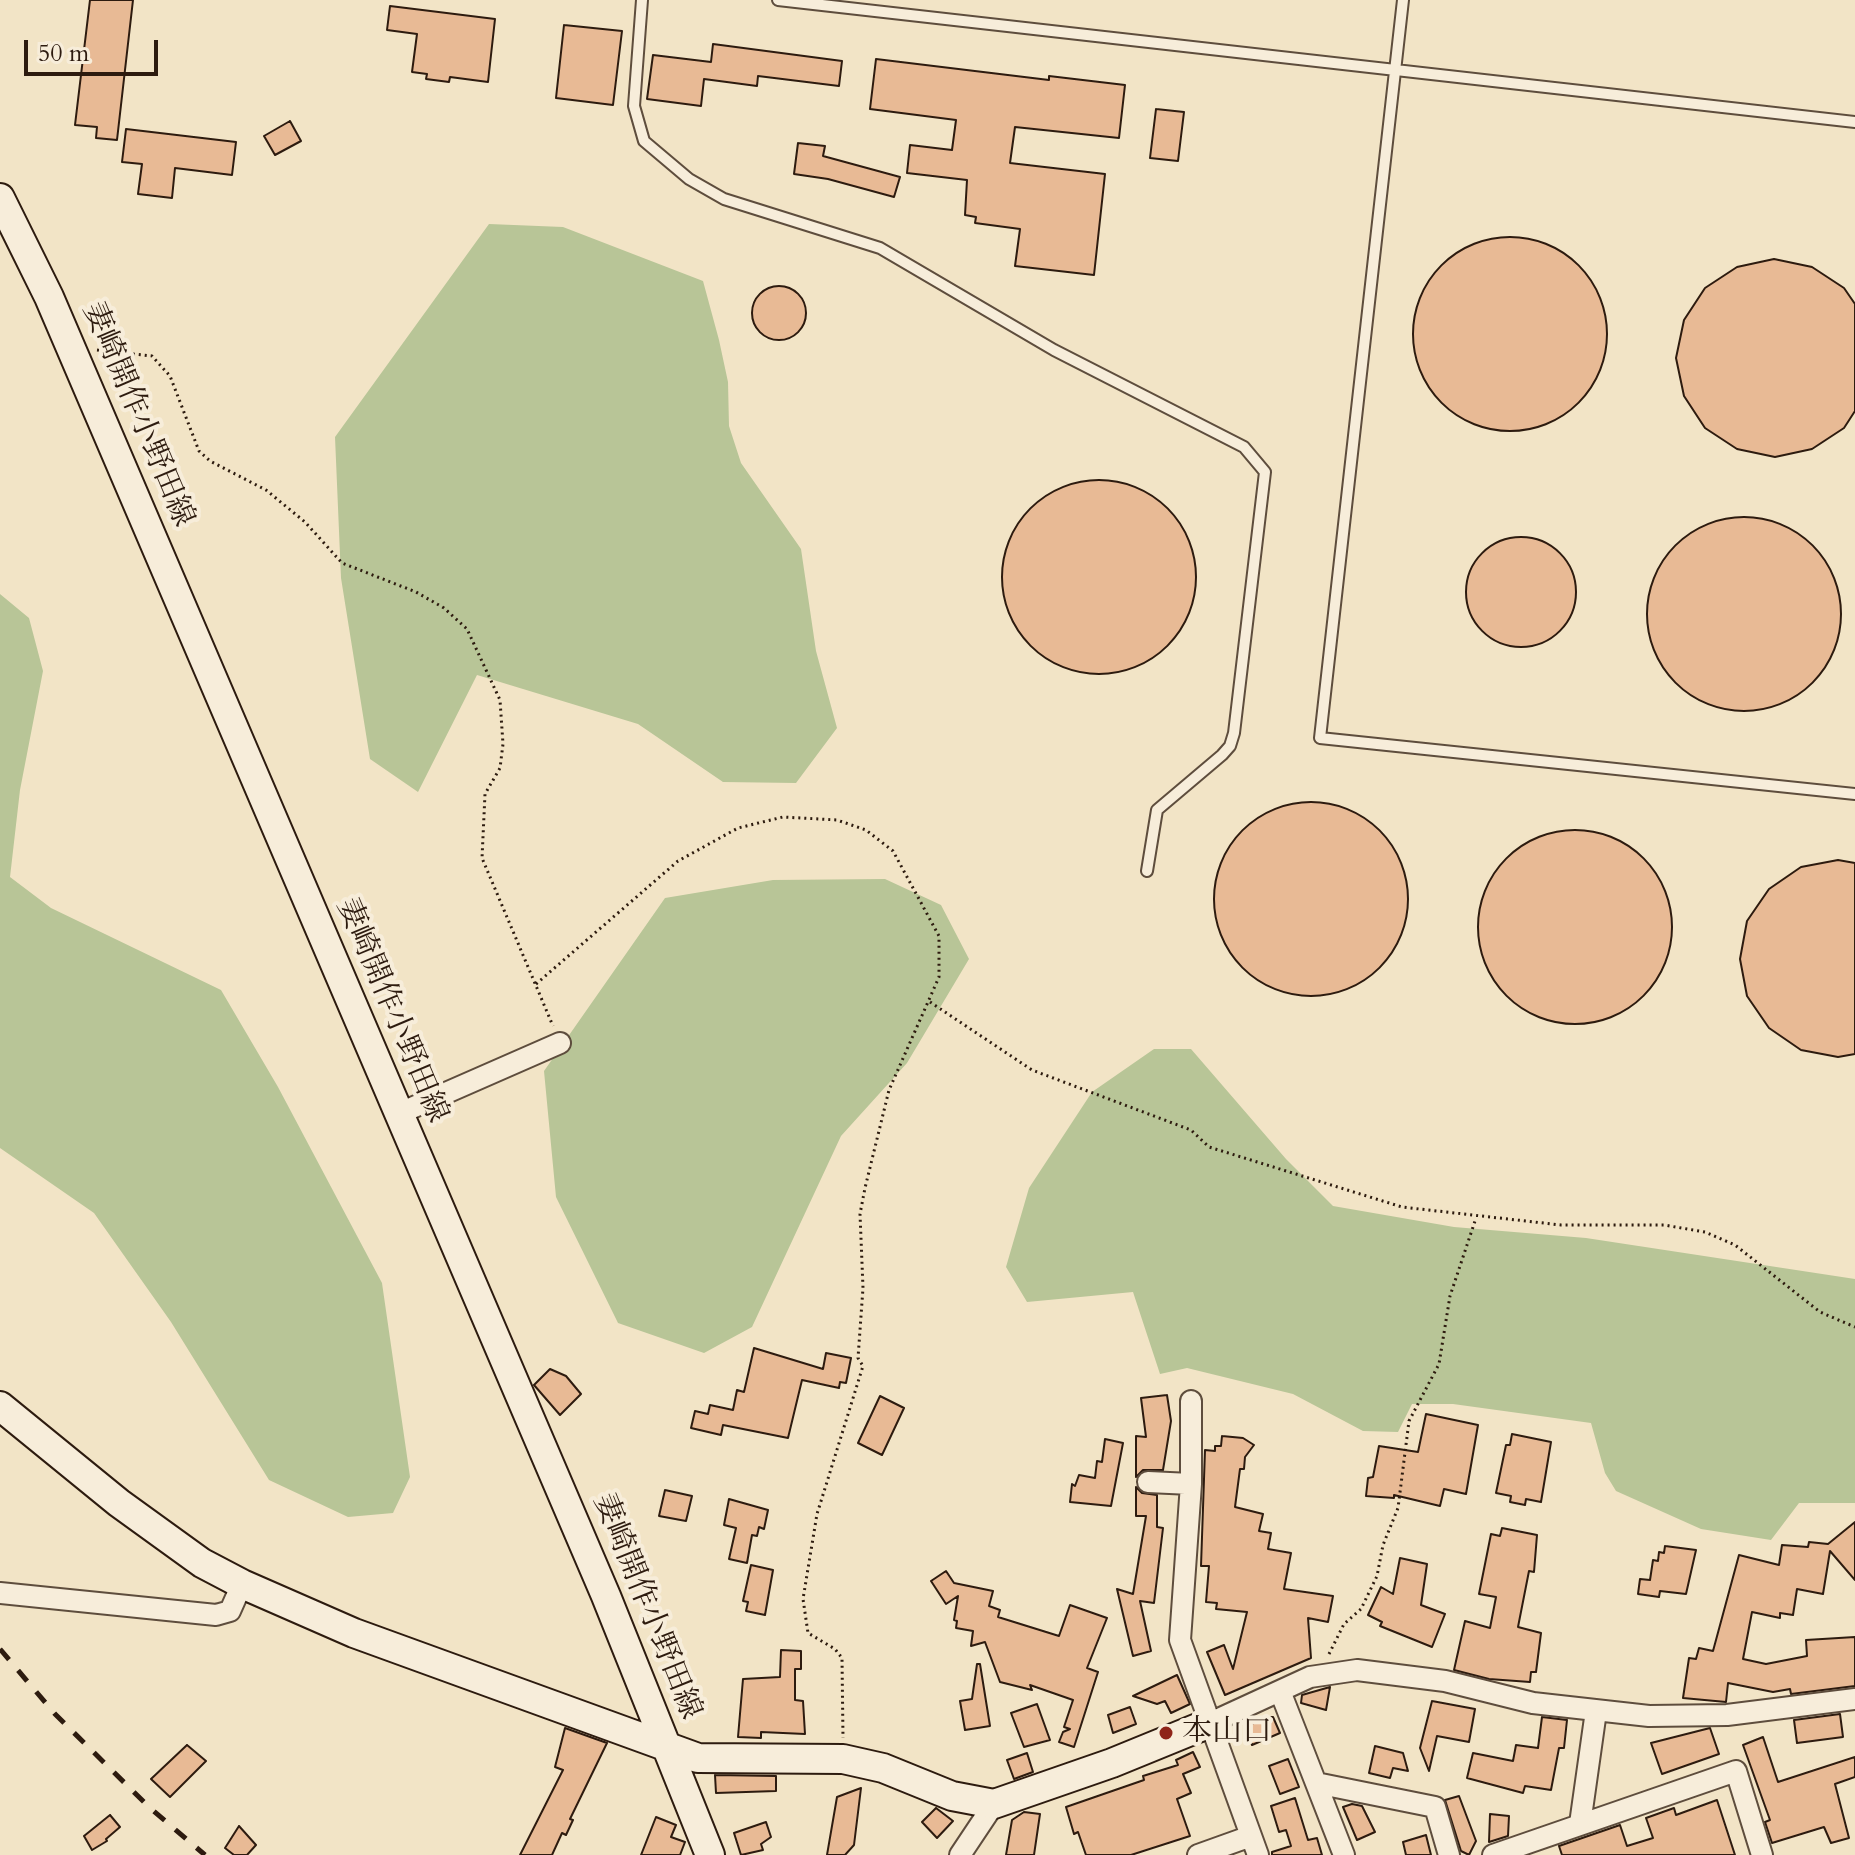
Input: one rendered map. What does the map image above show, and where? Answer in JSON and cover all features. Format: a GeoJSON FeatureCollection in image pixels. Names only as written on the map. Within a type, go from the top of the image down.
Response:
{"type":"FeatureCollection","features":[{"type":"Feature","properties":{"kind":"main road","name":"妻崎開作小野田線"},"geometry":{"type":"LineString","coordinates":[[3,210],[70,346],[600,1581],[710,1855]]}},
{"type":"Feature","properties":{"kind":"main road"},"geometry":{"type":"LineString","coordinates":[[0,1406],[119,1503],[202,1563],[242,1584],[354,1633],[698,1758],[843,1759],[883,1768],[952,1796],[994,1804],[1112,1763],[1210,1723]]}},
{"type":"Feature","properties":{"kind":"street"},"geometry":{"type":"LineString","coordinates":[[398,1114],[560,1043]]}},
{"type":"Feature","properties":{"kind":"street"},"geometry":{"type":"LineString","coordinates":[[1191,1401],[1191,1484],[1180,1640],[1255,1846],[1198,1855]]}},
{"type":"Feature","properties":{"kind":"street"},"geometry":{"type":"LineString","coordinates":[[1148,1482],[1191,1484]]}},
{"type":"Feature","properties":{"kind":"street"},"geometry":{"type":"LineString","coordinates":[[0,1593],[216,1615],[230,1611],[242,1584]]}},
{"type":"Feature","properties":{"kind":"street"},"geometry":{"type":"LineString","coordinates":[[1210,1723],[1323,1674],[1384,1671],[1445,1681],[1533,1703],[1688,1717],[1855,1699]]}},
{"type":"Feature","properties":{"kind":"street"},"geometry":{"type":"LineString","coordinates":[[1280,1691],[1344,1855]]}},
{"type":"Feature","properties":{"kind":"street"},"geometry":{"type":"LineString","coordinates":[[1580,1824],[1596,1711]]}},
{"type":"Feature","properties":{"kind":"street"},"geometry":{"type":"LineString","coordinates":[[1493,1855],[1736,1771],[1762,1855]]}},
{"type":"Feature","properties":{"kind":"street"},"geometry":{"type":"LineString","coordinates":[[1316,1783],[1435,1807],[1449,1855]]}},
{"type":"Feature","properties":{"kind":"street"},"geometry":{"type":"LineString","coordinates":[[960,1855],[994,1804]]}},
{"type":"Feature","properties":{"kind":"lane"},"geometry":{"type":"LineString","coordinates":[[642,0],[634,106],[644,141],[689,179],[724,199],[880,248],[1054,350],[1244,447],[1265,472],[1234,733],[1230,746],[1157,810],[1147,871]]}},
{"type":"Feature","properties":{"kind":"lane"},"geometry":{"type":"LineString","coordinates":[[778,0],[1855,122]]}},
{"type":"Feature","properties":{"kind":"lane"},"geometry":{"type":"LineString","coordinates":[[1403,0],[1320,738],[1855,794]]}},
{"type":"Feature","properties":{"kind":"path"},"geometry":{"type":"LineString","coordinates":[[70,346],[152,356],[170,376],[199,451],[210,461],[266,490],[305,522],[342,563],[416,592],[444,608],[467,629],[500,700],[502,760],[485,794],[482,858],[560,1043]]}},
{"type":"Feature","properties":{"kind":"path"},"geometry":{"type":"LineString","coordinates":[[536,984],[678,861],[738,828],[783,817],[810,816],[866,830],[893,851],[939,936],[939,977],[889,1090],[865,1188],[860,1214],[863,1288],[858,1358],[863,1366],[817,1514],[803,1599],[808,1633],[835,1649],[842,1658],[843,1759]]}},
{"type":"Feature","properties":{"kind":"path"},"geometry":{"type":"LineString","coordinates":[[930,1002],[1032,1070],[1191,1130],[1209,1147],[1402,1207],[1476,1218],[1561,1225],[1664,1225],[1705,1232],[1735,1245],[1820,1312],[1855,1327]]}},
{"type":"Feature","properties":{"kind":"path"},"geometry":{"type":"LineString","coordinates":[[1323,1674],[1339,1634],[1361,1609],[1377,1576],[1383,1545],[1398,1508],[1409,1421],[1439,1364],[1450,1296],[1476,1218]]}},
{"type":"Feature","properties":{"kind":"green space"},"geometry":{"type":"Polygon","coordinates":[[[489,224],[563,227],[703,281],[728,382],[729,426],[741,463],[801,549],[816,651],[837,728],[796,783],[723,782],[638,724],[477,675],[418,792],[370,759],[341,578],[335,437],[489,224]]]}},
{"type":"Feature","properties":{"kind":"green space"},"geometry":{"type":"Polygon","coordinates":[[[0,594],[29,618],[43,671],[20,790],[10,877],[51,908],[221,990],[278,1087],[382,1283],[410,1477],[393,1513],[348,1517],[269,1480],[171,1322],[94,1213],[0,1148],[0,594]]]}},
{"type":"Feature","properties":{"kind":"green space"},"geometry":{"type":"Polygon","coordinates":[[[885,879],[941,905],[969,959],[907,1063],[841,1136],[752,1327],[704,1353],[618,1323],[556,1197],[544,1071],[665,898],[773,880],[885,879]]]}},
{"type":"Feature","properties":{"kind":"green space"},"geometry":{"type":"Polygon","coordinates":[[[1154,1049],[1191,1049],[1286,1159],[1333,1206],[1454,1227],[1586,1238],[1855,1279],[1855,1503],[1799,1503],[1771,1540],[1701,1529],[1616,1491],[1605,1473],[1591,1423],[1453,1404],[1412,1404],[1398,1432],[1363,1431],[1293,1394],[1187,1368],[1160,1374],[1133,1292],[1027,1302],[1006,1267],[1029,1188],[1092,1092],[1154,1049]]]}},
{"type":"Feature","properties":{"kind":"building"},"geometry":{"type":"Polygon","coordinates":[[[90,0],[133,0],[117,140],[96,138],[97,127],[75,125],[90,0]]]}},
{"type":"Feature","properties":{"kind":"building"},"geometry":{"type":"Polygon","coordinates":[[[390,6],[495,19],[488,82],[450,77],[449,82],[426,79],[427,74],[412,72],[417,34],[387,30],[390,6]]]}},
{"type":"Feature","properties":{"kind":"building"},"geometry":{"type":"Polygon","coordinates":[[[564,25],[622,31],[613,105],[556,98],[564,25]]]}},
{"type":"Feature","properties":{"kind":"building"},"geometry":{"type":"Polygon","coordinates":[[[713,44],[842,61],[839,86],[758,76],[757,86],[704,79],[701,106],[647,99],[653,55],[711,62],[713,44]]]}},
{"type":"Feature","properties":{"kind":"building"},"geometry":{"type":"Polygon","coordinates":[[[876,59],[1049,80],[1049,76],[1125,85],[1119,138],[1015,127],[1010,163],[1105,174],[1094,275],[1015,266],[1020,229],[975,223],[976,217],[965,215],[967,180],[907,173],[910,145],[952,150],[956,120],[870,109],[876,59]]]}},
{"type":"Feature","properties":{"kind":"building"},"geometry":{"type":"Polygon","coordinates":[[[1156,109],[1184,112],[1178,161],[1150,158],[1156,109]]]}},
{"type":"Feature","properties":{"kind":"building"},"geometry":{"type":"Polygon","coordinates":[[[290,121],[301,141],[275,155],[264,136],[290,121]]]}},
{"type":"Feature","properties":{"kind":"building"},"geometry":{"type":"Polygon","coordinates":[[[126,129],[236,142],[232,175],[175,168],[172,198],[138,194],[142,164],[122,162],[126,129]]]}},
{"type":"Feature","properties":{"kind":"building"},"geometry":{"type":"Polygon","coordinates":[[[798,143],[825,146],[823,156],[900,177],[894,197],[828,179],[794,174],[798,143]]]}},
{"type":"Feature","properties":{"kind":"building"},"geometry":{"type":"Polygon","coordinates":[[[1510,237],[1547,244],[1579,265],[1600,297],[1607,334],[1600,371],[1579,403],[1547,424],[1510,431],[1473,424],[1441,403],[1420,371],[1413,334],[1420,297],[1441,265],[1473,244],[1510,237]]]}},
{"type":"Feature","properties":{"kind":"building"},"geometry":{"type":"Polygon","coordinates":[[[1774,259],[1812,267],[1844,288],[1855,304],[1855,411],[1844,428],[1812,449],[1775,457],[1737,449],[1705,428],[1684,396],[1676,358],[1684,320],[1705,288],[1737,267],[1774,259]]]}},
{"type":"Feature","properties":{"kind":"building"},"geometry":{"type":"Polygon","coordinates":[[[779,286],[798,294],[806,313],[798,332],[779,340],[760,332],[752,313],[760,294],[779,286]]]}},
{"type":"Feature","properties":{"kind":"building"},"geometry":{"type":"Polygon","coordinates":[[[1099,480],[1136,487],[1168,508],[1189,540],[1196,577],[1189,614],[1168,646],[1136,667],[1099,674],[1062,667],[1030,646],[1009,614],[1002,577],[1009,540],[1030,508],[1062,487],[1099,480]]]}},
{"type":"Feature","properties":{"kind":"building"},"geometry":{"type":"Polygon","coordinates":[[[1744,517],[1781,524],[1813,545],[1834,577],[1841,614],[1834,651],[1813,683],[1781,704],[1744,711],[1707,704],[1675,683],[1654,651],[1647,614],[1654,577],[1675,545],[1707,524],[1744,517]]]}},
{"type":"Feature","properties":{"kind":"building"},"geometry":{"type":"Polygon","coordinates":[[[1521,537],[1542,541],[1560,553],[1572,571],[1576,592],[1572,613],[1560,631],[1542,643],[1521,647],[1500,643],[1482,631],[1470,613],[1466,592],[1470,571],[1482,553],[1500,541],[1521,537]]]}},
{"type":"Feature","properties":{"kind":"building"},"geometry":{"type":"Polygon","coordinates":[[[1311,802],[1348,809],[1380,830],[1401,862],[1408,899],[1401,936],[1380,968],[1348,989],[1311,996],[1274,989],[1242,968],[1221,936],[1214,899],[1221,862],[1242,830],[1274,809],[1311,802]]]}},
{"type":"Feature","properties":{"kind":"building"},"geometry":{"type":"Polygon","coordinates":[[[1575,830],[1612,837],[1644,858],[1665,890],[1672,927],[1665,964],[1644,996],[1612,1017],[1575,1024],[1538,1017],[1506,996],[1485,964],[1478,927],[1485,890],[1506,858],[1538,837],[1575,830]]]}},
{"type":"Feature","properties":{"kind":"building"},"geometry":{"type":"Polygon","coordinates":[[[1838,860],[1855,863],[1855,1054],[1838,1057],[1801,1050],[1769,1028],[1747,996],[1740,959],[1747,921],[1769,889],[1801,867],[1838,860]]]}},
{"type":"Feature","properties":{"kind":"building"},"geometry":{"type":"Polygon","coordinates":[[[754,1348],[823,1369],[826,1353],[851,1358],[846,1383],[840,1382],[839,1388],[802,1380],[788,1438],[723,1425],[721,1435],[691,1428],[695,1411],[708,1414],[710,1405],[733,1410],[737,1390],[744,1392],[754,1348]]]}},
{"type":"Feature","properties":{"kind":"building"},"geometry":{"type":"Polygon","coordinates":[[[550,1369],[566,1376],[581,1394],[560,1415],[534,1385],[550,1369]]]}},
{"type":"Feature","properties":{"kind":"building"},"geometry":{"type":"Polygon","coordinates":[[[1167,1395],[1171,1421],[1163,1470],[1143,1470],[1136,1477],[1136,1436],[1146,1437],[1141,1398],[1167,1395]]]}},
{"type":"Feature","properties":{"kind":"building"},"geometry":{"type":"Polygon","coordinates":[[[880,1396],[904,1408],[882,1455],[858,1443],[880,1396]]]}},
{"type":"Feature","properties":{"kind":"building"},"geometry":{"type":"Polygon","coordinates":[[[1426,1414],[1478,1425],[1466,1494],[1444,1489],[1440,1506],[1394,1495],[1394,1498],[1366,1496],[1368,1478],[1373,1477],[1379,1446],[1418,1452],[1426,1414]]]}},
{"type":"Feature","properties":{"kind":"building"},"geometry":{"type":"Polygon","coordinates":[[[1512,1434],[1551,1442],[1541,1502],[1526,1499],[1525,1505],[1510,1502],[1511,1496],[1496,1493],[1506,1445],[1510,1445],[1512,1434]]]}},
{"type":"Feature","properties":{"kind":"building"},"geometry":{"type":"Polygon","coordinates":[[[1222,1436],[1243,1438],[1254,1445],[1245,1457],[1244,1469],[1240,1469],[1235,1507],[1263,1514],[1259,1531],[1271,1533],[1268,1549],[1291,1553],[1284,1589],[1333,1596],[1328,1622],[1308,1618],[1311,1658],[1225,1695],[1207,1652],[1224,1645],[1233,1669],[1247,1612],[1216,1609],[1217,1603],[1206,1602],[1209,1566],[1201,1566],[1205,1450],[1215,1451],[1215,1446],[1221,1446],[1222,1436]]]}},
{"type":"Feature","properties":{"kind":"building"},"geometry":{"type":"Polygon","coordinates":[[[1105,1439],[1123,1443],[1111,1506],[1070,1502],[1072,1484],[1075,1486],[1079,1475],[1095,1478],[1097,1461],[1102,1462],[1105,1439]]]}},
{"type":"Feature","properties":{"kind":"building"},"geometry":{"type":"Polygon","coordinates":[[[1136,1487],[1142,1493],[1157,1495],[1157,1527],[1163,1528],[1154,1603],[1140,1601],[1151,1651],[1133,1656],[1117,1589],[1133,1594],[1146,1516],[1136,1516],[1136,1487]]]}},
{"type":"Feature","properties":{"kind":"building"},"geometry":{"type":"Polygon","coordinates":[[[665,1490],[692,1496],[686,1521],[659,1516],[665,1490]]]}},
{"type":"Feature","properties":{"kind":"building"},"geometry":{"type":"Polygon","coordinates":[[[729,1499],[768,1510],[764,1529],[759,1527],[757,1536],[752,1535],[747,1563],[729,1559],[736,1528],[724,1525],[729,1499]]]}},
{"type":"Feature","properties":{"kind":"building"},"geometry":{"type":"Polygon","coordinates":[[[1855,1522],[1855,1580],[1830,1551],[1823,1594],[1797,1589],[1793,1615],[1780,1613],[1780,1618],[1752,1612],[1743,1659],[1766,1664],[1807,1656],[1806,1640],[1855,1637],[1855,1686],[1791,1694],[1790,1689],[1773,1692],[1728,1683],[1726,1702],[1683,1698],[1689,1658],[1696,1659],[1699,1648],[1713,1651],[1739,1555],[1779,1565],[1782,1545],[1808,1547],[1809,1542],[1828,1544],[1855,1522]]]}},
{"type":"Feature","properties":{"kind":"building"},"geometry":{"type":"Polygon","coordinates":[[[1502,1528],[1537,1535],[1534,1572],[1529,1571],[1518,1627],[1541,1633],[1536,1672],[1531,1672],[1530,1682],[1489,1679],[1454,1670],[1465,1621],[1490,1628],[1496,1597],[1479,1594],[1491,1534],[1500,1536],[1502,1528]]]}},
{"type":"Feature","properties":{"kind":"building"},"geometry":{"type":"Polygon","coordinates":[[[1665,1546],[1696,1550],[1686,1594],[1660,1591],[1659,1597],[1638,1594],[1640,1579],[1650,1580],[1653,1560],[1658,1561],[1659,1552],[1664,1553],[1665,1546]]]}},
{"type":"Feature","properties":{"kind":"building"},"geometry":{"type":"Polygon","coordinates":[[[1400,1558],[1427,1564],[1421,1605],[1445,1614],[1432,1647],[1380,1626],[1382,1622],[1368,1615],[1381,1587],[1393,1594],[1400,1558]]]}},
{"type":"Feature","properties":{"kind":"building"},"geometry":{"type":"Polygon","coordinates":[[[751,1565],[773,1570],[765,1615],[746,1611],[748,1602],[743,1601],[751,1565]]]}},
{"type":"Feature","properties":{"kind":"building"},"geometry":{"type":"Polygon","coordinates":[[[946,1571],[954,1583],[993,1591],[989,1606],[1000,1610],[998,1617],[1059,1636],[1070,1605],[1107,1618],[1087,1668],[1098,1672],[1074,1747],[1059,1742],[1063,1732],[1070,1729],[1064,1727],[1073,1700],[1030,1685],[1032,1690],[1000,1682],[985,1642],[971,1646],[973,1631],[956,1628],[957,1621],[954,1620],[958,1596],[946,1604],[931,1581],[946,1571]]]}},
{"type":"Feature","properties":{"kind":"building"},"geometry":{"type":"Polygon","coordinates":[[[781,1650],[801,1651],[801,1669],[795,1669],[795,1700],[803,1701],[805,1734],[761,1732],[761,1738],[738,1737],[743,1679],[780,1677],[781,1650]]]}},
{"type":"Feature","properties":{"kind":"building"},"geometry":{"type":"Polygon","coordinates":[[[977,1664],[980,1664],[990,1726],[965,1730],[960,1701],[972,1699],[977,1664]]]}},
{"type":"Feature","properties":{"kind":"building"},"geometry":{"type":"Polygon","coordinates":[[[1177,1675],[1190,1704],[1171,1713],[1165,1701],[1157,1704],[1133,1696],[1177,1675]]]}},
{"type":"Feature","properties":{"kind":"building"},"geometry":{"type":"Polygon","coordinates":[[[1330,1687],[1326,1710],[1301,1703],[1302,1695],[1330,1687]]]}},
{"type":"Feature","properties":{"kind":"building"},"geometry":{"type":"Polygon","coordinates":[[[1432,1701],[1475,1709],[1469,1742],[1437,1736],[1429,1771],[1420,1748],[1432,1701]]]}},
{"type":"Feature","properties":{"kind":"building"},"geometry":{"type":"Polygon","coordinates":[[[1037,1704],[1050,1740],[1024,1747],[1011,1713],[1037,1704]]]}},
{"type":"Feature","properties":{"kind":"building"},"geometry":{"type":"Polygon","coordinates":[[[1130,1707],[1136,1724],[1113,1733],[1108,1715],[1130,1707]]]}},
{"type":"Feature","properties":{"kind":"building"},"geometry":{"type":"Polygon","coordinates":[[[1840,1714],[1843,1737],[1797,1743],[1794,1720],[1840,1714]]]}},
{"type":"Feature","properties":{"kind":"building"},"geometry":{"type":"Polygon","coordinates":[[[1273,1717],[1280,1733],[1252,1745],[1244,1727],[1273,1717]]]}},
{"type":"Feature","properties":{"kind":"building"},"geometry":{"type":"Polygon","coordinates":[[[1542,1717],[1567,1720],[1564,1748],[1559,1748],[1551,1790],[1525,1786],[1523,1793],[1467,1778],[1473,1753],[1513,1761],[1516,1745],[1538,1748],[1542,1717]]]}},
{"type":"Feature","properties":{"kind":"building"},"geometry":{"type":"Polygon","coordinates":[[[565,1728],[607,1743],[570,1819],[573,1820],[566,1835],[562,1833],[552,1855],[520,1855],[563,1770],[555,1767],[565,1728]]]}},
{"type":"Feature","properties":{"kind":"building"},"geometry":{"type":"Polygon","coordinates":[[[1710,1728],[1719,1754],[1662,1774],[1651,1743],[1710,1728]]]}},
{"type":"Feature","properties":{"kind":"building"},"geometry":{"type":"Polygon","coordinates":[[[1763,1737],[1778,1782],[1855,1757],[1855,1777],[1835,1784],[1849,1838],[1831,1843],[1824,1827],[1772,1843],[1765,1822],[1770,1820],[1743,1745],[1763,1737]]]}},
{"type":"Feature","properties":{"kind":"building"},"geometry":{"type":"Polygon","coordinates":[[[187,1745],[206,1761],[170,1797],[151,1779],[187,1745]]]}},
{"type":"Feature","properties":{"kind":"building"},"geometry":{"type":"Polygon","coordinates":[[[1375,1746],[1403,1753],[1408,1771],[1393,1768],[1390,1778],[1369,1773],[1375,1746]]]}},
{"type":"Feature","properties":{"kind":"building"},"geometry":{"type":"Polygon","coordinates":[[[1193,1752],[1200,1767],[1183,1774],[1191,1793],[1177,1799],[1190,1836],[1131,1855],[1086,1855],[1078,1832],[1074,1834],[1066,1807],[1144,1780],[1143,1776],[1178,1765],[1176,1760],[1193,1752]]]}},
{"type":"Feature","properties":{"kind":"building"},"geometry":{"type":"Polygon","coordinates":[[[1027,1753],[1033,1772],[1014,1779],[1007,1760],[1027,1753]]]}},
{"type":"Feature","properties":{"kind":"building"},"geometry":{"type":"Polygon","coordinates":[[[1288,1759],[1299,1787],[1280,1794],[1269,1766],[1288,1759]]]}},
{"type":"Feature","properties":{"kind":"building"},"geometry":{"type":"Polygon","coordinates":[[[715,1775],[776,1776],[776,1791],[716,1793],[715,1775]]]}},
{"type":"Feature","properties":{"kind":"building"},"geometry":{"type":"Polygon","coordinates":[[[861,1788],[854,1845],[845,1855],[827,1855],[837,1797],[861,1788]]]}},
{"type":"Feature","properties":{"kind":"building"},"geometry":{"type":"Polygon","coordinates":[[[1459,1796],[1476,1841],[1469,1855],[1461,1851],[1445,1800],[1459,1796]]]}},
{"type":"Feature","properties":{"kind":"building"},"geometry":{"type":"Polygon","coordinates":[[[1295,1798],[1308,1840],[1317,1838],[1322,1855],[1272,1855],[1272,1852],[1291,1846],[1286,1830],[1279,1832],[1271,1806],[1295,1798]]]}},
{"type":"Feature","properties":{"kind":"building"},"geometry":{"type":"Polygon","coordinates":[[[1717,1800],[1735,1855],[1562,1855],[1559,1846],[1620,1825],[1627,1846],[1653,1838],[1646,1818],[1674,1808],[1676,1815],[1717,1800]]]}},
{"type":"Feature","properties":{"kind":"building"},"geometry":{"type":"Polygon","coordinates":[[[1352,1804],[1362,1806],[1375,1832],[1357,1840],[1343,1807],[1352,1804]]]}},
{"type":"Feature","properties":{"kind":"building"},"geometry":{"type":"Polygon","coordinates":[[[936,1808],[953,1821],[937,1838],[922,1822],[936,1808]]]}},
{"type":"Feature","properties":{"kind":"building"},"geometry":{"type":"Polygon","coordinates":[[[1024,1812],[1040,1814],[1034,1855],[1006,1855],[1012,1820],[1024,1812]]]}},
{"type":"Feature","properties":{"kind":"building"},"geometry":{"type":"Polygon","coordinates":[[[1490,1814],[1509,1816],[1508,1836],[1489,1842],[1490,1814]]]}},
{"type":"Feature","properties":{"kind":"building"},"geometry":{"type":"Polygon","coordinates":[[[110,1815],[120,1827],[107,1841],[92,1850],[84,1836],[110,1815]]]}},
{"type":"Feature","properties":{"kind":"building"},"geometry":{"type":"Polygon","coordinates":[[[656,1817],[676,1825],[671,1837],[685,1842],[680,1855],[641,1855],[656,1817]]]}},
{"type":"Feature","properties":{"kind":"building"},"geometry":{"type":"Polygon","coordinates":[[[766,1822],[771,1837],[761,1844],[763,1850],[741,1855],[734,1833],[766,1822]]]}},
{"type":"Feature","properties":{"kind":"building"},"geometry":{"type":"Polygon","coordinates":[[[239,1826],[256,1845],[247,1855],[234,1855],[225,1848],[239,1826]]]}},
{"type":"Feature","properties":{"kind":"building"},"geometry":{"type":"Polygon","coordinates":[[[1426,1835],[1431,1855],[1406,1855],[1403,1842],[1426,1835]]]}},
{"type":"Feature","properties":{"kind":"railway"},"geometry":{"type":"LineString","coordinates":[[0,1649],[55,1714],[149,1807],[205,1855]]}},
{"type":"Feature","properties":{"kind":"place","name":"本山口"},"geometry":{"type":"Point","coordinates":[1166,1733]}}]}
